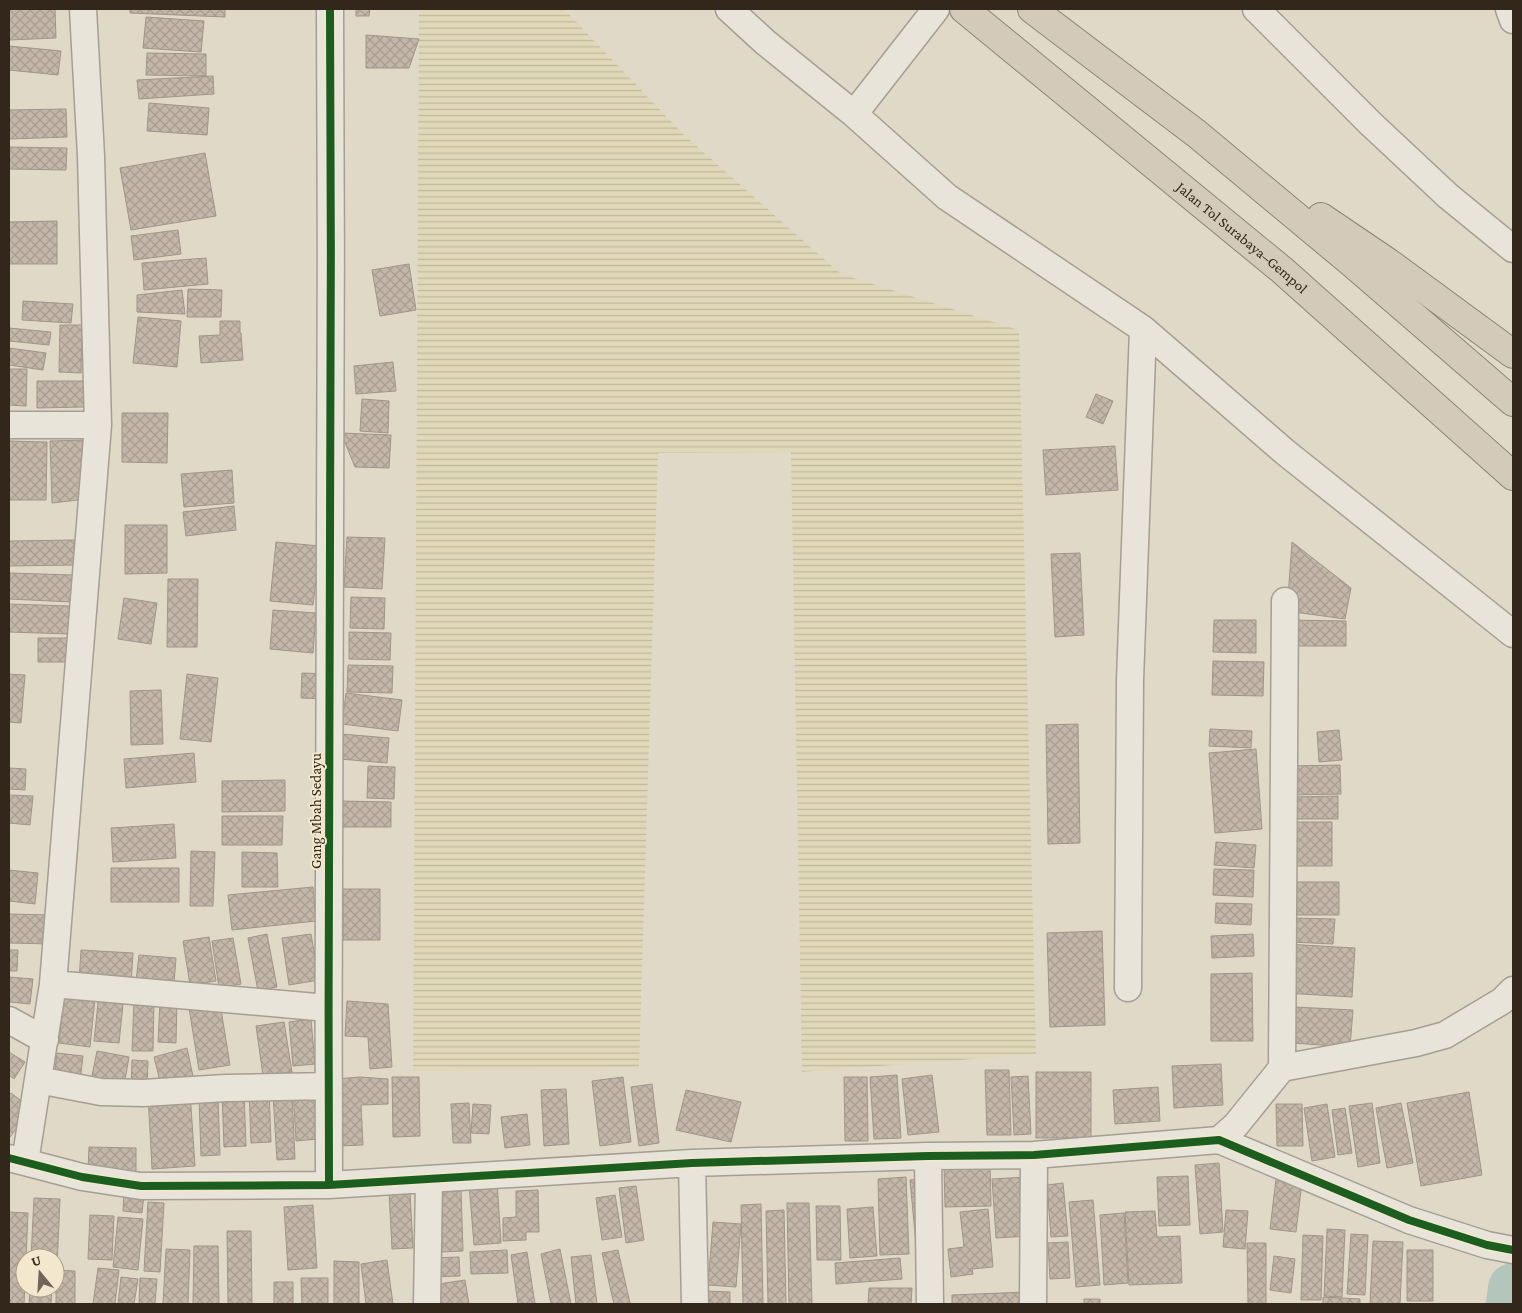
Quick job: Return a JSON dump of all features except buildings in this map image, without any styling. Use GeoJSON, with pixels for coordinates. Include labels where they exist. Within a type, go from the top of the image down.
{"type":"FeatureCollection","features":[{"type":"Feature","properties":{"kind":"highway","name":"Jalan Tol Surabaya–Gempol"},"geometry":{"type":"LineString","coordinates":[[964,9],[1282,270],[1513,476]]}},
{"type":"Feature","properties":{"kind":"highway"},"geometry":{"type":"LineString","coordinates":[[1032,9],[1197,134],[1389,263],[1513,354]]}},
{"type":"Feature","properties":{"kind":"highway"},"geometry":{"type":"LineString","coordinates":[[1197,134],[1352,263],[1513,402]]}},
{"type":"Feature","properties":{"kind":"street"},"geometry":{"type":"LineString","coordinates":[[83,9],[91,156],[98,425],[53,984],[38,1080],[17,1160],[82,1177],[141,1186],[329,1185],[692,1163],[1034,1155],[1220,1140],[1409,1220],[1487,1245],[1513,1250]]}},
{"type":"Feature","properties":{"kind":"street","name":"Gang Mbah Sedayu"},"geometry":{"type":"LineString","coordinates":[[329,1185],[330,9]]}},
{"type":"Feature","properties":{"kind":"street"},"geometry":{"type":"LineString","coordinates":[[729,9],[854,114],[946,197],[1143,328],[1285,452],[1513,634]]}},
{"type":"Feature","properties":{"kind":"street"},"geometry":{"type":"LineString","coordinates":[[854,114],[936,9]]}},
{"type":"Feature","properties":{"kind":"street"},"geometry":{"type":"LineString","coordinates":[[1256,9],[1420,170],[1448,196],[1513,249]]}},
{"type":"Feature","properties":{"kind":"street"},"geometry":{"type":"LineString","coordinates":[[1509,9],[1513,20]]}},
{"type":"Feature","properties":{"kind":"street"},"geometry":{"type":"LineString","coordinates":[[1128,988],[1130,680],[1143,328]]}},
{"type":"Feature","properties":{"kind":"street"},"geometry":{"type":"LineString","coordinates":[[9,425],[98,425]]}},
{"type":"Feature","properties":{"kind":"street"},"geometry":{"type":"LineString","coordinates":[[1220,1140],[1236,1124],[1282,1068],[1285,601]]}},
{"type":"Feature","properties":{"kind":"street"},"geometry":{"type":"LineString","coordinates":[[53,984],[328,1008]]}},
{"type":"Feature","properties":{"kind":"street"},"geometry":{"type":"LineString","coordinates":[[1282,1068],[1416,1043],[1446,1035],[1502,1001],[1513,990]]}},
{"type":"Feature","properties":{"kind":"street"},"geometry":{"type":"LineString","coordinates":[[9,1020],[45,1040]]}},
{"type":"Feature","properties":{"kind":"street"},"geometry":{"type":"LineString","coordinates":[[38,1080],[101,1092],[142,1094],[226,1088],[328,1086]]}},
{"type":"Feature","properties":{"kind":"street"},"geometry":{"type":"LineString","coordinates":[[1033,1304],[1034,1155]]}},
{"type":"Feature","properties":{"kind":"street"},"geometry":{"type":"LineString","coordinates":[[928,1156],[930,1304]]}},
{"type":"Feature","properties":{"kind":"street"},"geometry":{"type":"LineString","coordinates":[[692,1163],[695,1304]]}},
{"type":"Feature","properties":{"kind":"street"},"geometry":{"type":"LineString","coordinates":[[427,1304],[429,1179]]}},
{"type":"Feature","properties":{"kind":"shaded area"},"geometry":{"type":"Polygon","coordinates":[[[419,9],[564,9],[683,134],[841,274],[1019,330],[1036,1054],[802,1072],[791,452],[658,453],[639,1068],[413,1071],[419,9]]]}},
{"type":"Feature","properties":{"kind":"waterway"},"geometry":{"type":"LineString","coordinates":[[1511,1304],[1513,1288]]}},
{"type":"Feature","properties":{"kind":"cycle path"},"geometry":{"type":"LineString","coordinates":[[329,1185],[330,9]]}},
{"type":"Feature","properties":{"kind":"cycle path"},"geometry":{"type":"LineString","coordinates":[[9,1158],[82,1177],[141,1186],[329,1185],[692,1163],[1034,1155],[1219,1140],[1409,1220],[1487,1245],[1513,1250]]}}]}
